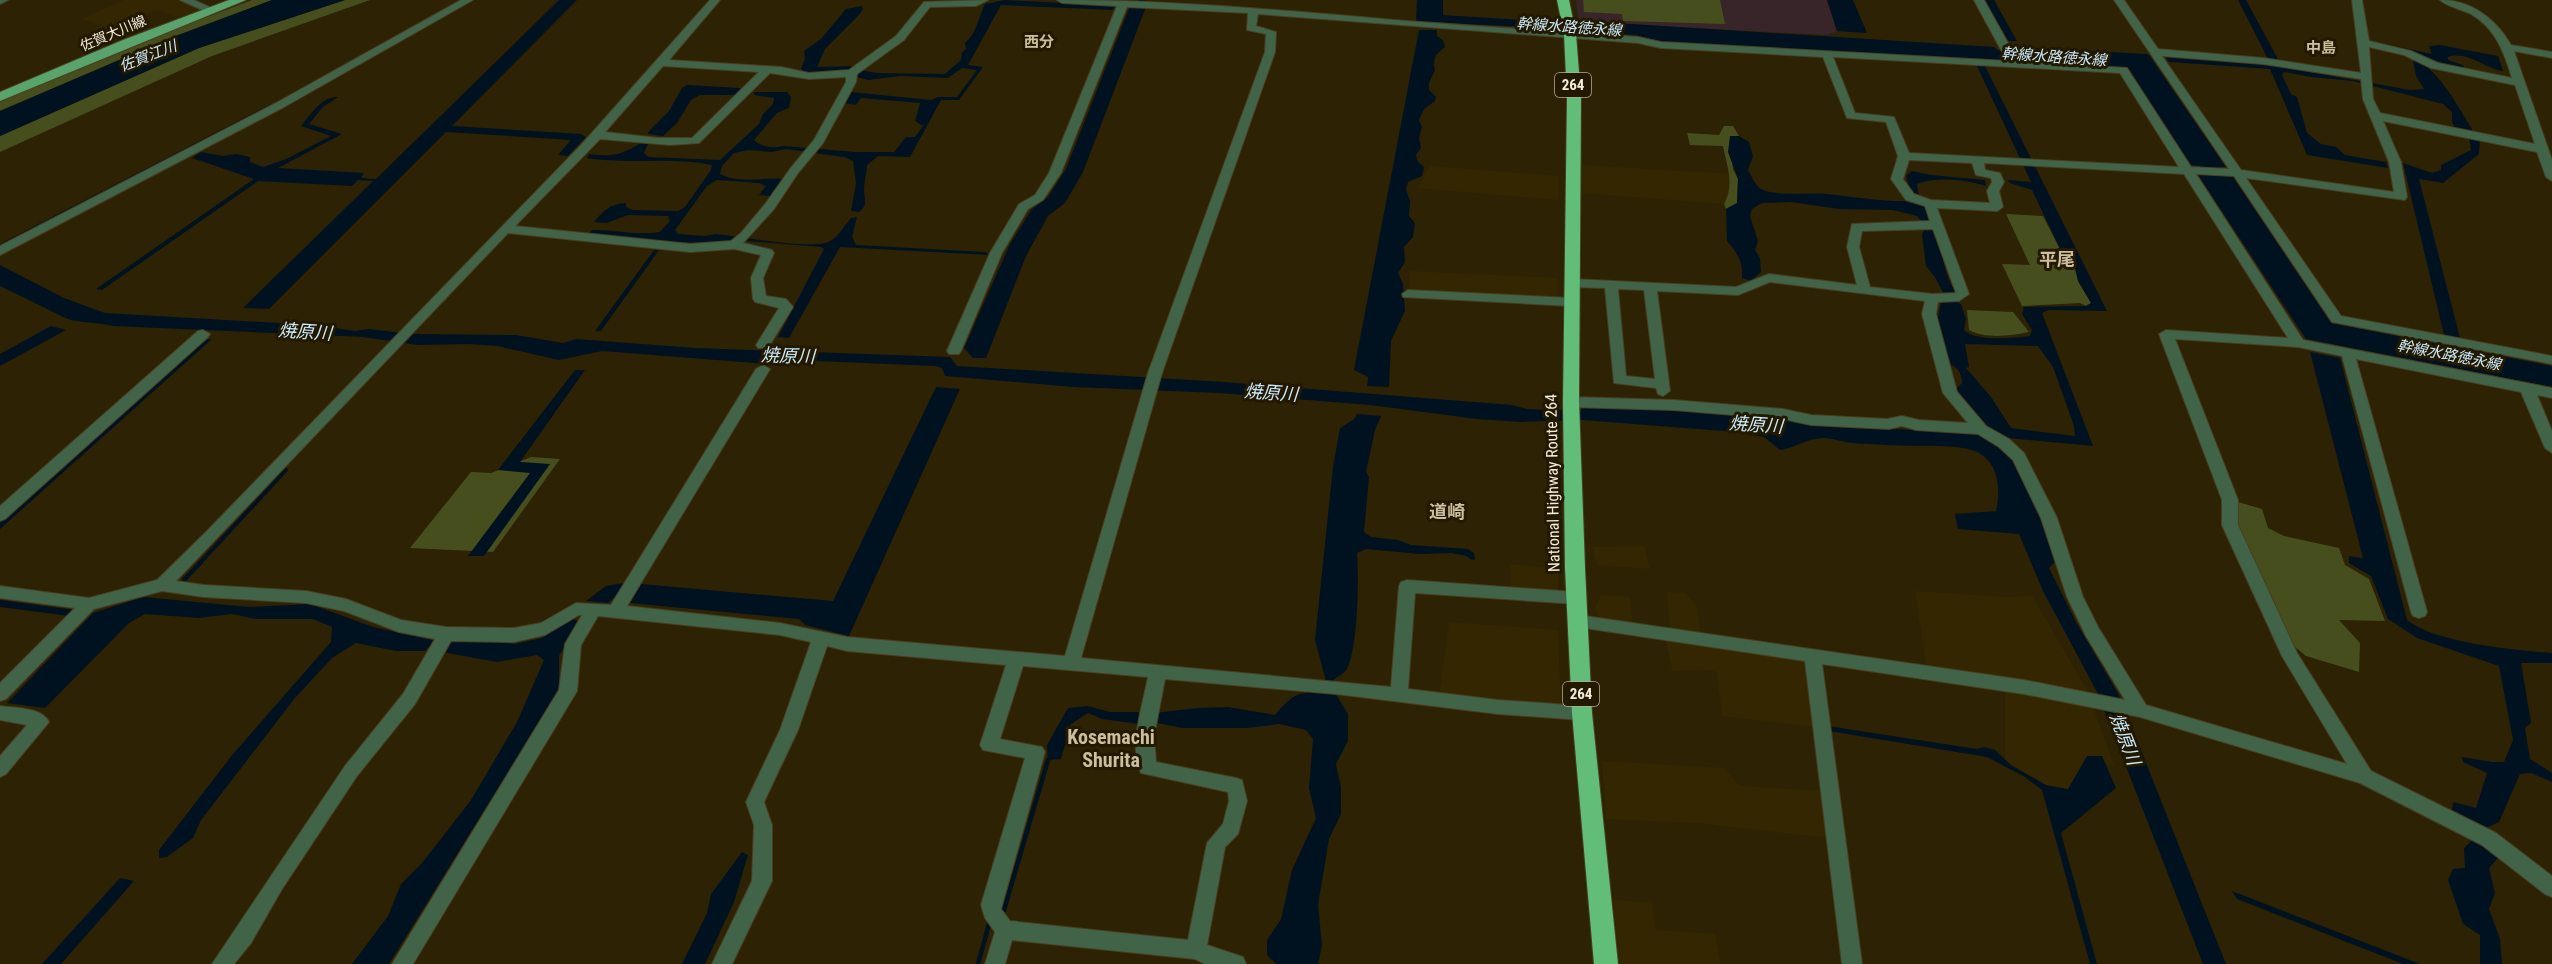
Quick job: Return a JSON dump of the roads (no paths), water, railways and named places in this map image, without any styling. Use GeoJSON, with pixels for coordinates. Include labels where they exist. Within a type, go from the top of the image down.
{"type":"FeatureCollection","features":[{"type":"Feature","properties":{"kind":"highway","name":"National Highway Route 264"},"geometry":{"type":"LineString","coordinates":[[1563,0],[1570,34],[1574,98],[1571,424],[1576,598],[1582,713],[1606,964]]}},
{"type":"Feature","properties":{"kind":"main road","name":"佐賀大川線"},"geometry":{"type":"LineString","coordinates":[[0,97],[211,9],[240,0]]}},
{"type":"Feature","properties":{"kind":"street"},"geometry":{"type":"LineString","coordinates":[[185,0],[211,9]]}},
{"type":"Feature","properties":{"kind":"street"},"geometry":{"type":"LineString","coordinates":[[0,251],[280,105],[468,0]]}},
{"type":"Feature","properties":{"kind":"street"},"geometry":{"type":"LineString","coordinates":[[162,585],[213,535],[505,229],[547,189],[715,0]]}},
{"type":"Feature","properties":{"kind":"street"},"geometry":{"type":"LineString","coordinates":[[661,63],[767,70],[809,76],[852,73],[900,38],[927,4],[976,3],[983,0]]}},
{"type":"Feature","properties":{"kind":"street"},"geometry":{"type":"LineString","coordinates":[[1062,0],[1254,10],[1408,24],[1570,34],[1638,40],[1661,45],[2123,70],[2192,170],[2298,343]]}},
{"type":"Feature","properties":{"kind":"street"},"geometry":{"type":"LineString","coordinates":[[1277,12],[1279,0]]}},
{"type":"Feature","properties":{"kind":"street"},"geometry":{"type":"LineString","coordinates":[[1979,0],[2015,65]]}},
{"type":"Feature","properties":{"kind":"street"},"geometry":{"type":"LineString","coordinates":[[2119,0],[2234,172],[2337,319],[2552,360]]}},
{"type":"Feature","properties":{"kind":"street"},"geometry":{"type":"LineString","coordinates":[[1905,156],[2234,172],[2401,198],[2396,166],[2368,99],[2364,43],[2357,0]]}},
{"type":"Feature","properties":{"kind":"street"},"geometry":{"type":"LineString","coordinates":[[2445,0],[2481,15],[2497,29],[2506,47],[2552,177]]}},
{"type":"Feature","properties":{"kind":"street"},"geometry":{"type":"LineString","coordinates":[[954,351],[996,253],[1023,207],[1039,197],[1055,173],[1123,3]]}},
{"type":"Feature","properties":{"kind":"street"},"geometry":{"type":"LineString","coordinates":[[1071,664],[1155,373],[1269,52],[1271,32],[1251,28],[1254,10]]}},
{"type":"Feature","properties":{"kind":"street"},"geometry":{"type":"LineString","coordinates":[[2364,43],[2407,53],[2436,66],[2518,82]]}},
{"type":"Feature","properties":{"kind":"street"},"geometry":{"type":"LineString","coordinates":[[2506,47],[2552,55]]}},
{"type":"Feature","properties":{"kind":"street"},"geometry":{"type":"LineString","coordinates":[[2154,52],[2263,61],[2367,81]]}},
{"type":"Feature","properties":{"kind":"street"},"geometry":{"type":"LineString","coordinates":[[1827,55],[1851,116],[1890,119],[1905,156],[1905,165],[1897,179],[1910,197],[1928,203],[1997,207],[1993,191],[1998,182],[1996,176],[1980,173],[1977,160]]}},
{"type":"Feature","properties":{"kind":"street"},"geometry":{"type":"LineString","coordinates":[[597,135],[653,141],[695,141],[767,70]]}},
{"type":"Feature","properties":{"kind":"street"},"geometry":{"type":"LineString","coordinates":[[740,241],[819,141],[851,82],[852,73]]}},
{"type":"Feature","properties":{"kind":"street"},"geometry":{"type":"LineString","coordinates":[[2376,116],[2542,149]]}},
{"type":"Feature","properties":{"kind":"street"},"geometry":{"type":"LineString","coordinates":[[1572,283],[1738,291],[1769,278],[1945,298],[1963,294],[1951,256],[1928,203]]}},
{"type":"Feature","properties":{"kind":"street"},"geometry":{"type":"LineString","coordinates":[[1865,290],[1853,248],[1856,227],[1937,225]]}},
{"type":"Feature","properties":{"kind":"street"},"geometry":{"type":"LineString","coordinates":[[505,229],[690,248],[740,241],[768,254],[757,278],[760,299],[781,302],[786,307],[763,345]]}},
{"type":"Feature","properties":{"kind":"street"},"geometry":{"type":"LineString","coordinates":[[1611,285],[1619,380],[1663,391],[1650,287]]}},
{"type":"Feature","properties":{"kind":"street"},"geometry":{"type":"LineString","coordinates":[[1408,294],[1571,302]]}},
{"type":"Feature","properties":{"kind":"street"},"geometry":{"type":"LineString","coordinates":[[1945,298],[1929,314],[1950,393],[1992,436],[2019,457],[2049,518],[2075,597],[2092,631],[2140,710]]}},
{"type":"Feature","properties":{"kind":"street"},"geometry":{"type":"LineString","coordinates":[[0,515],[203,334]]}},
{"type":"Feature","properties":{"kind":"street"},"geometry":{"type":"LineString","coordinates":[[2365,777],[2290,656],[2230,525],[2230,500],[2166,334],[2298,343],[2552,393]]}},
{"type":"Feature","properties":{"kind":"street"},"geometry":{"type":"LineString","coordinates":[[2348,353],[2419,612]]}},
{"type":"Feature","properties":{"kind":"street"},"geometry":{"type":"LineString","coordinates":[[616,611],[764,369]]}},
{"type":"Feature","properties":{"kind":"street"},"geometry":{"type":"LineString","coordinates":[[2527,388],[2552,448]]}},
{"type":"Feature","properties":{"kind":"street"},"geometry":{"type":"LineString","coordinates":[[1571,402],[1673,405],[1783,414],[1811,420],[1889,424],[1896,420],[1992,436]]}},
{"type":"Feature","properties":{"kind":"street"},"geometry":{"type":"LineString","coordinates":[[0,592],[89,604],[162,585],[204,591],[306,597],[346,605],[442,641],[514,635],[545,629],[576,609],[594,609],[780,629],[847,644],[1329,687],[1498,707],[1582,713]]}},
{"type":"Feature","properties":{"kind":"street"},"geometry":{"type":"LineString","coordinates":[[1399,695],[1407,586],[1576,598]]}},
{"type":"Feature","properties":{"kind":"street"},"geometry":{"type":"LineString","coordinates":[[0,694],[89,604]]}},
{"type":"Feature","properties":{"kind":"street"},"geometry":{"type":"LineString","coordinates":[[402,964],[568,691],[573,644],[594,609]]}},
{"type":"Feature","properties":{"kind":"street"},"geometry":{"type":"LineString","coordinates":[[1578,621],[2024,687],[2140,710],[2365,777],[2489,839],[2552,888]]}},
{"type":"Feature","properties":{"kind":"street"},"geometry":{"type":"LineString","coordinates":[[722,964],[762,881],[763,825],[755,802],[789,730],[821,638]]}},
{"type":"Feature","properties":{"kind":"street"},"geometry":{"type":"LineString","coordinates":[[222,964],[244,936],[275,883],[351,771],[409,699],[442,641]]}},
{"type":"Feature","properties":{"kind":"street"},"geometry":{"type":"LineString","coordinates":[[1813,656],[1852,964]]}},
{"type":"Feature","properties":{"kind":"street"},"geometry":{"type":"LineString","coordinates":[[1017,658],[989,745],[1036,752],[992,905],[992,912],[1005,930],[1196,950],[1223,962],[1236,964]]}},
{"type":"Feature","properties":{"kind":"street"},"geometry":{"type":"LineString","coordinates":[[1158,672],[1145,736],[1147,768],[1236,786],[1238,801],[1231,828],[1216,843],[1196,950]]}},
{"type":"Feature","properties":{"kind":"street"},"geometry":{"type":"LineString","coordinates":[[0,713],[35,719],[40,722],[0,769]]}},
{"type":"Feature","properties":{"kind":"street"},"geometry":{"type":"LineString","coordinates":[[995,964],[1005,930]]}},
{"type":"Feature","properties":{"kind":"water","name":"佐賀江川"},"geometry":{"type":"Polygon","coordinates":[[[272,0],[345,0],[199,48],[0,136],[0,111],[173,37],[272,0]]]}},
{"type":"Feature","properties":{"kind":"water"},"geometry":{"type":"Polygon","coordinates":[[[559,0],[577,0],[452,126],[581,134],[586,137],[568,156],[558,155],[571,140],[446,132],[269,309],[243,308],[373,181],[358,180],[352,186],[258,181],[102,290],[96,289],[254,179],[192,158],[201,152],[250,157],[250,162],[263,167],[286,159],[331,136],[301,126],[322,103],[338,97],[323,107],[309,124],[342,134],[278,168],[364,173],[361,178],[376,179],[559,0]]]}},
{"type":"Feature","properties":{"kind":"water"},"geometry":{"type":"Polygon","coordinates":[[[1005,0],[1115,6],[1113,10],[1001,5],[968,65],[983,67],[959,100],[941,100],[910,157],[878,156],[867,165],[864,187],[865,204],[859,212],[851,211],[856,183],[853,161],[844,157],[786,149],[772,152],[748,150],[734,153],[722,166],[720,174],[735,179],[784,179],[770,196],[759,195],[766,186],[759,183],[717,180],[707,186],[675,230],[678,234],[705,236],[716,234],[791,244],[819,244],[832,240],[851,218],[857,217],[852,237],[856,245],[986,252],[989,255],[840,247],[789,338],[778,337],[824,249],[821,247],[734,240],[711,243],[660,242],[589,233],[592,230],[660,232],[670,221],[668,216],[628,215],[607,223],[594,222],[608,208],[626,203],[626,207],[633,210],[678,211],[685,207],[711,170],[712,165],[681,161],[603,160],[587,158],[589,154],[617,154],[641,143],[648,144],[644,153],[649,157],[720,160],[759,124],[763,114],[773,104],[774,98],[754,95],[754,92],[787,92],[791,97],[789,108],[777,113],[754,140],[764,146],[894,152],[906,137],[915,137],[923,126],[915,121],[920,103],[861,98],[856,105],[844,103],[851,92],[931,100],[938,97],[957,97],[977,70],[962,68],[948,78],[901,76],[868,80],[857,77],[860,70],[877,73],[945,74],[961,60],[962,52],[966,49],[965,43],[975,30],[985,4],[1005,0]]]}},
{"type":"Feature","properties":{"kind":"water"},"geometry":{"type":"Polygon","coordinates":[[[1139,0],[1149,0],[1141,1],[1140,6],[1146,7],[1083,172],[1065,203],[1048,216],[1026,256],[986,358],[973,358],[964,348],[1010,244],[1032,209],[1048,197],[1066,169],[1130,6],[1137,6],[1139,0]]]}},
{"type":"Feature","properties":{"kind":"water","name":"幹線水路徳永線"},"geometry":{"type":"Polygon","coordinates":[[[1417,0],[1443,0],[1443,15],[1554,22],[1581,26],[1585,21],[1994,47],[1998,50],[2016,51],[2015,47],[2149,55],[2226,167],[2217,168],[2223,176],[2233,177],[2331,323],[2552,366],[2552,387],[2306,339],[2198,175],[2205,174],[2200,166],[2191,165],[2128,68],[2023,61],[2021,58],[2002,57],[2004,60],[1661,42],[1636,35],[1584,32],[1582,29],[1416,22],[1417,0]]]}},
{"type":"Feature","properties":{"kind":"water"},"geometry":{"type":"Polygon","coordinates":[[[1827,0],[1853,0],[1867,33],[1837,31],[1827,0]]]}},
{"type":"Feature","properties":{"kind":"water"},"geometry":{"type":"Polygon","coordinates":[[[1985,0],[1994,0],[2017,41],[2008,41],[1985,0]]]}},
{"type":"Feature","properties":{"kind":"water"},"geometry":{"type":"Polygon","coordinates":[[[2238,0],[2246,0],[2279,61],[2268,59],[2238,0]]]}},
{"type":"Feature","properties":{"kind":"water"},"geometry":{"type":"Polygon","coordinates":[[[861,6],[863,9],[859,15],[825,49],[817,67],[855,66],[854,69],[803,72],[801,69],[805,58],[804,51],[821,39],[846,9],[861,6]]]}},
{"type":"Feature","properties":{"kind":"water"},"geometry":{"type":"Polygon","coordinates":[[[1419,30],[1437,30],[1437,36],[1443,40],[1445,47],[1436,57],[1435,70],[1429,83],[1429,90],[1436,97],[1435,101],[1424,109],[1419,120],[1422,127],[1419,138],[1421,148],[1416,155],[1418,162],[1424,167],[1422,176],[1408,182],[1406,189],[1410,201],[1409,216],[1415,223],[1413,237],[1404,247],[1405,262],[1398,273],[1403,284],[1405,311],[1391,341],[1389,387],[1367,386],[1368,377],[1354,370],[1419,30]]]}},
{"type":"Feature","properties":{"kind":"water"},"geometry":{"type":"Polygon","coordinates":[[[2372,41],[2432,54],[2429,46],[2440,45],[2498,56],[2503,71],[2462,56],[2448,57],[2448,60],[2463,65],[2465,69],[2431,61],[2418,54],[2372,41]]]}},
{"type":"Feature","properties":{"kind":"water"},"geometry":{"type":"Polygon","coordinates":[[[2165,56],[2271,65],[2410,90],[2424,89],[2416,76],[2413,60],[2422,63],[2439,79],[2472,132],[2455,129],[2452,112],[2443,104],[2353,81],[2284,72],[2282,75],[2291,94],[2297,97],[2307,133],[2321,144],[2336,147],[2345,155],[2386,162],[2388,168],[2307,155],[2270,69],[2169,62],[2165,56]]]}},
{"type":"Feature","properties":{"kind":"water","name":"焼原川"},"geometry":{"type":"Polygon","coordinates":[[[1977,66],[1985,66],[2107,311],[2049,310],[2042,313],[2093,446],[2007,438],[2010,454],[2039,508],[2057,560],[2049,568],[2076,622],[2119,695],[2226,964],[2203,964],[2097,692],[2043,591],[2019,534],[1958,529],[1955,514],[1996,511],[1998,485],[1994,469],[1983,456],[1975,451],[1944,446],[1851,443],[1824,438],[1780,450],[1764,437],[1736,432],[1582,420],[1520,422],[1477,419],[1370,405],[1219,393],[1073,387],[945,376],[942,368],[935,366],[793,360],[779,365],[602,351],[559,360],[497,346],[418,345],[363,337],[113,326],[68,319],[0,286],[0,265],[64,298],[105,313],[315,325],[355,331],[369,329],[411,334],[516,335],[563,343],[576,339],[695,348],[950,357],[957,366],[1224,382],[1512,405],[1527,409],[1581,411],[1582,407],[1679,410],[1787,419],[1810,425],[1976,433],[1991,439],[1956,389],[1962,383],[1960,374],[1951,365],[1937,321],[1941,303],[1948,302],[1935,277],[1926,266],[1922,234],[1926,227],[1917,216],[1893,210],[1839,209],[1791,202],[1762,203],[1752,209],[1750,216],[1758,241],[1755,250],[1760,258],[1761,272],[1751,281],[1742,278],[1739,258],[1727,241],[1726,209],[1737,203],[1738,179],[1728,152],[1730,136],[1739,136],[1749,142],[1753,156],[1748,170],[1761,189],[1775,193],[1913,201],[1906,176],[1912,171],[1985,180],[1986,186],[1952,180],[1933,180],[1917,184],[1919,196],[1929,216],[1928,221],[1939,241],[1947,275],[1955,290],[1956,302],[1961,304],[1966,319],[1964,330],[1969,334],[1986,338],[2030,336],[2032,330],[2022,314],[2024,307],[2086,306],[2091,303],[2078,281],[2074,264],[2062,253],[2032,190],[2007,180],[2031,182],[1977,66]],[[1965,344],[1969,367],[1966,368],[1991,397],[2011,428],[2075,436],[2074,426],[2053,367],[2038,346],[1965,344]]]}},
{"type":"Feature","properties":{"kind":"water"},"geometry":{"type":"Polygon","coordinates":[[[687,85],[740,88],[742,90],[737,95],[700,95],[691,100],[677,123],[663,136],[648,134],[669,111],[682,88],[687,85]]]}},
{"type":"Feature","properties":{"kind":"water"},"geometry":{"type":"Polygon","coordinates":[[[271,104],[274,105],[0,247],[0,244],[271,104]]]}},
{"type":"Feature","properties":{"kind":"water"},"geometry":{"type":"Polygon","coordinates":[[[2469,137],[2480,139],[2479,154],[2443,183],[2419,179],[2460,338],[2444,335],[2403,163],[2432,173],[2441,170],[2441,165],[2471,150],[2469,137]]]}},
{"type":"Feature","properties":{"kind":"water"},"geometry":{"type":"Polygon","coordinates":[[[654,250],[659,250],[601,331],[595,331],[654,250]]]}},
{"type":"Feature","properties":{"kind":"water"},"geometry":{"type":"Polygon","coordinates":[[[51,326],[66,330],[0,366],[0,354],[51,326]]]}},
{"type":"Feature","properties":{"kind":"water"},"geometry":{"type":"Polygon","coordinates":[[[212,339],[0,529],[0,520],[203,340],[212,339]]]}},
{"type":"Feature","properties":{"kind":"water"},"geometry":{"type":"Polygon","coordinates":[[[2310,352],[2340,358],[2407,620],[2420,628],[2455,640],[2552,653],[2552,663],[2521,663],[2531,723],[2525,728],[2530,759],[2552,773],[2552,782],[2531,773],[2520,774],[2499,822],[2486,828],[2485,844],[2500,856],[2489,868],[2495,893],[2489,909],[2500,939],[2502,964],[2480,964],[2480,935],[2463,924],[2448,880],[2453,869],[2465,868],[2464,848],[2473,839],[2452,812],[2453,802],[2476,808],[2487,773],[2463,762],[2462,757],[2504,762],[2513,740],[2499,666],[2417,638],[2388,619],[2371,576],[2349,563],[2349,556],[2363,558],[2310,352]]]}},
{"type":"Feature","properties":{"kind":"water"},"geometry":{"type":"Polygon","coordinates":[[[575,370],[585,370],[520,462],[550,464],[484,556],[468,556],[530,473],[498,470],[575,370]]]}},
{"type":"Feature","properties":{"kind":"water"},"geometry":{"type":"Polygon","coordinates":[[[936,387],[960,389],[849,636],[805,625],[799,619],[630,603],[641,584],[833,601],[936,387]]]}},
{"type":"Feature","properties":{"kind":"water"},"geometry":{"type":"Polygon","coordinates":[[[1357,414],[1381,416],[1375,430],[1366,472],[1369,477],[1364,532],[1371,537],[1398,540],[1411,545],[1468,549],[1474,553],[1475,559],[1452,553],[1420,554],[1366,549],[1357,553],[1358,595],[1351,659],[1347,669],[1333,680],[1332,693],[1337,696],[1348,714],[1348,741],[1336,764],[1341,787],[1341,814],[1329,839],[1318,905],[1322,945],[1318,964],[1276,964],[1267,955],[1267,940],[1281,919],[1292,870],[1316,818],[1309,788],[1313,739],[1306,730],[1279,724],[1247,728],[1182,728],[1153,722],[1155,713],[1197,708],[1228,707],[1275,715],[1295,696],[1306,692],[1322,691],[1326,681],[1315,640],[1333,467],[1340,428],[1354,419],[1357,414]]]}},
{"type":"Feature","properties":{"kind":"water"},"geometry":{"type":"Polygon","coordinates":[[[624,583],[608,603],[586,601],[606,586],[624,583]]]}},
{"type":"Feature","properties":{"kind":"water"},"geometry":{"type":"Polygon","coordinates":[[[144,597],[249,607],[310,604],[373,627],[432,640],[480,640],[515,644],[542,638],[572,618],[579,622],[559,656],[559,690],[389,964],[352,964],[388,916],[401,884],[422,863],[471,800],[517,722],[544,660],[537,655],[497,662],[442,652],[445,647],[429,647],[425,651],[396,651],[356,643],[332,658],[295,698],[201,820],[193,838],[167,857],[159,858],[159,850],[233,754],[331,642],[332,627],[313,619],[256,619],[232,614],[199,618],[145,614],[129,623],[45,708],[7,703],[93,613],[144,597]]]}},
{"type":"Feature","properties":{"kind":"water"},"geometry":{"type":"Polygon","coordinates":[[[0,600],[75,610],[69,616],[0,607],[0,600]]]}},
{"type":"Feature","properties":{"kind":"water"},"geometry":{"type":"Polygon","coordinates":[[[1088,706],[1110,712],[1138,712],[1141,715],[1139,724],[1102,719],[1088,713],[1071,724],[1061,759],[1048,760],[1047,745],[1068,708],[1088,706]]]}},
{"type":"Feature","properties":{"kind":"water"},"geometry":{"type":"Polygon","coordinates":[[[1828,726],[1977,749],[1984,747],[1995,750],[2011,765],[2046,785],[2068,789],[2087,756],[2102,756],[2116,788],[2061,833],[2097,964],[2090,964],[2042,790],[2025,777],[1987,757],[1829,731],[1828,726]]]}},
{"type":"Feature","properties":{"kind":"water"},"geometry":{"type":"Polygon","coordinates":[[[742,852],[748,855],[734,902],[705,964],[682,964],[707,913],[711,894],[742,852]]]}},
{"type":"Feature","properties":{"kind":"water"},"geometry":{"type":"Polygon","coordinates":[[[120,878],[134,881],[61,964],[42,964],[120,878]]]}},
{"type":"Feature","properties":{"kind":"water"},"geometry":{"type":"Polygon","coordinates":[[[2232,891],[2420,964],[2403,964],[2237,899],[2232,891]]]}},
{"type":"Feature","properties":{"kind":"waterway"},"geometry":{"type":"LineString","coordinates":[[199,564],[286,470]]}},
{"type":"Feature","properties":{"kind":"waterway"},"geometry":{"type":"LineString","coordinates":[[184,580],[201,562]]}},
{"type":"Feature","properties":{"kind":"waterway"},"geometry":{"type":"LineString","coordinates":[[1004,910],[1048,760]]}},
{"type":"Feature","properties":{"kind":"waterway"},"geometry":{"type":"LineString","coordinates":[[978,964],[989,924]]}},
{"type":"Feature","properties":{"kind":"district","name":"西分"},"geometry":{"type":"Point","coordinates":[1039,42]}},
{"type":"Feature","properties":{"kind":"district","name":"中島"},"geometry":{"type":"Point","coordinates":[2321,48]}},
{"type":"Feature","properties":{"kind":"district","name":"平尾"},"geometry":{"type":"Point","coordinates":[2057,260]}},
{"type":"Feature","properties":{"kind":"district","name":"道崎"},"geometry":{"type":"Point","coordinates":[1447,512]}},
{"type":"Feature","properties":{"kind":"district","name":"Kosemachi Shurita"},"geometry":{"type":"Point","coordinates":[1111,748]}}]}
